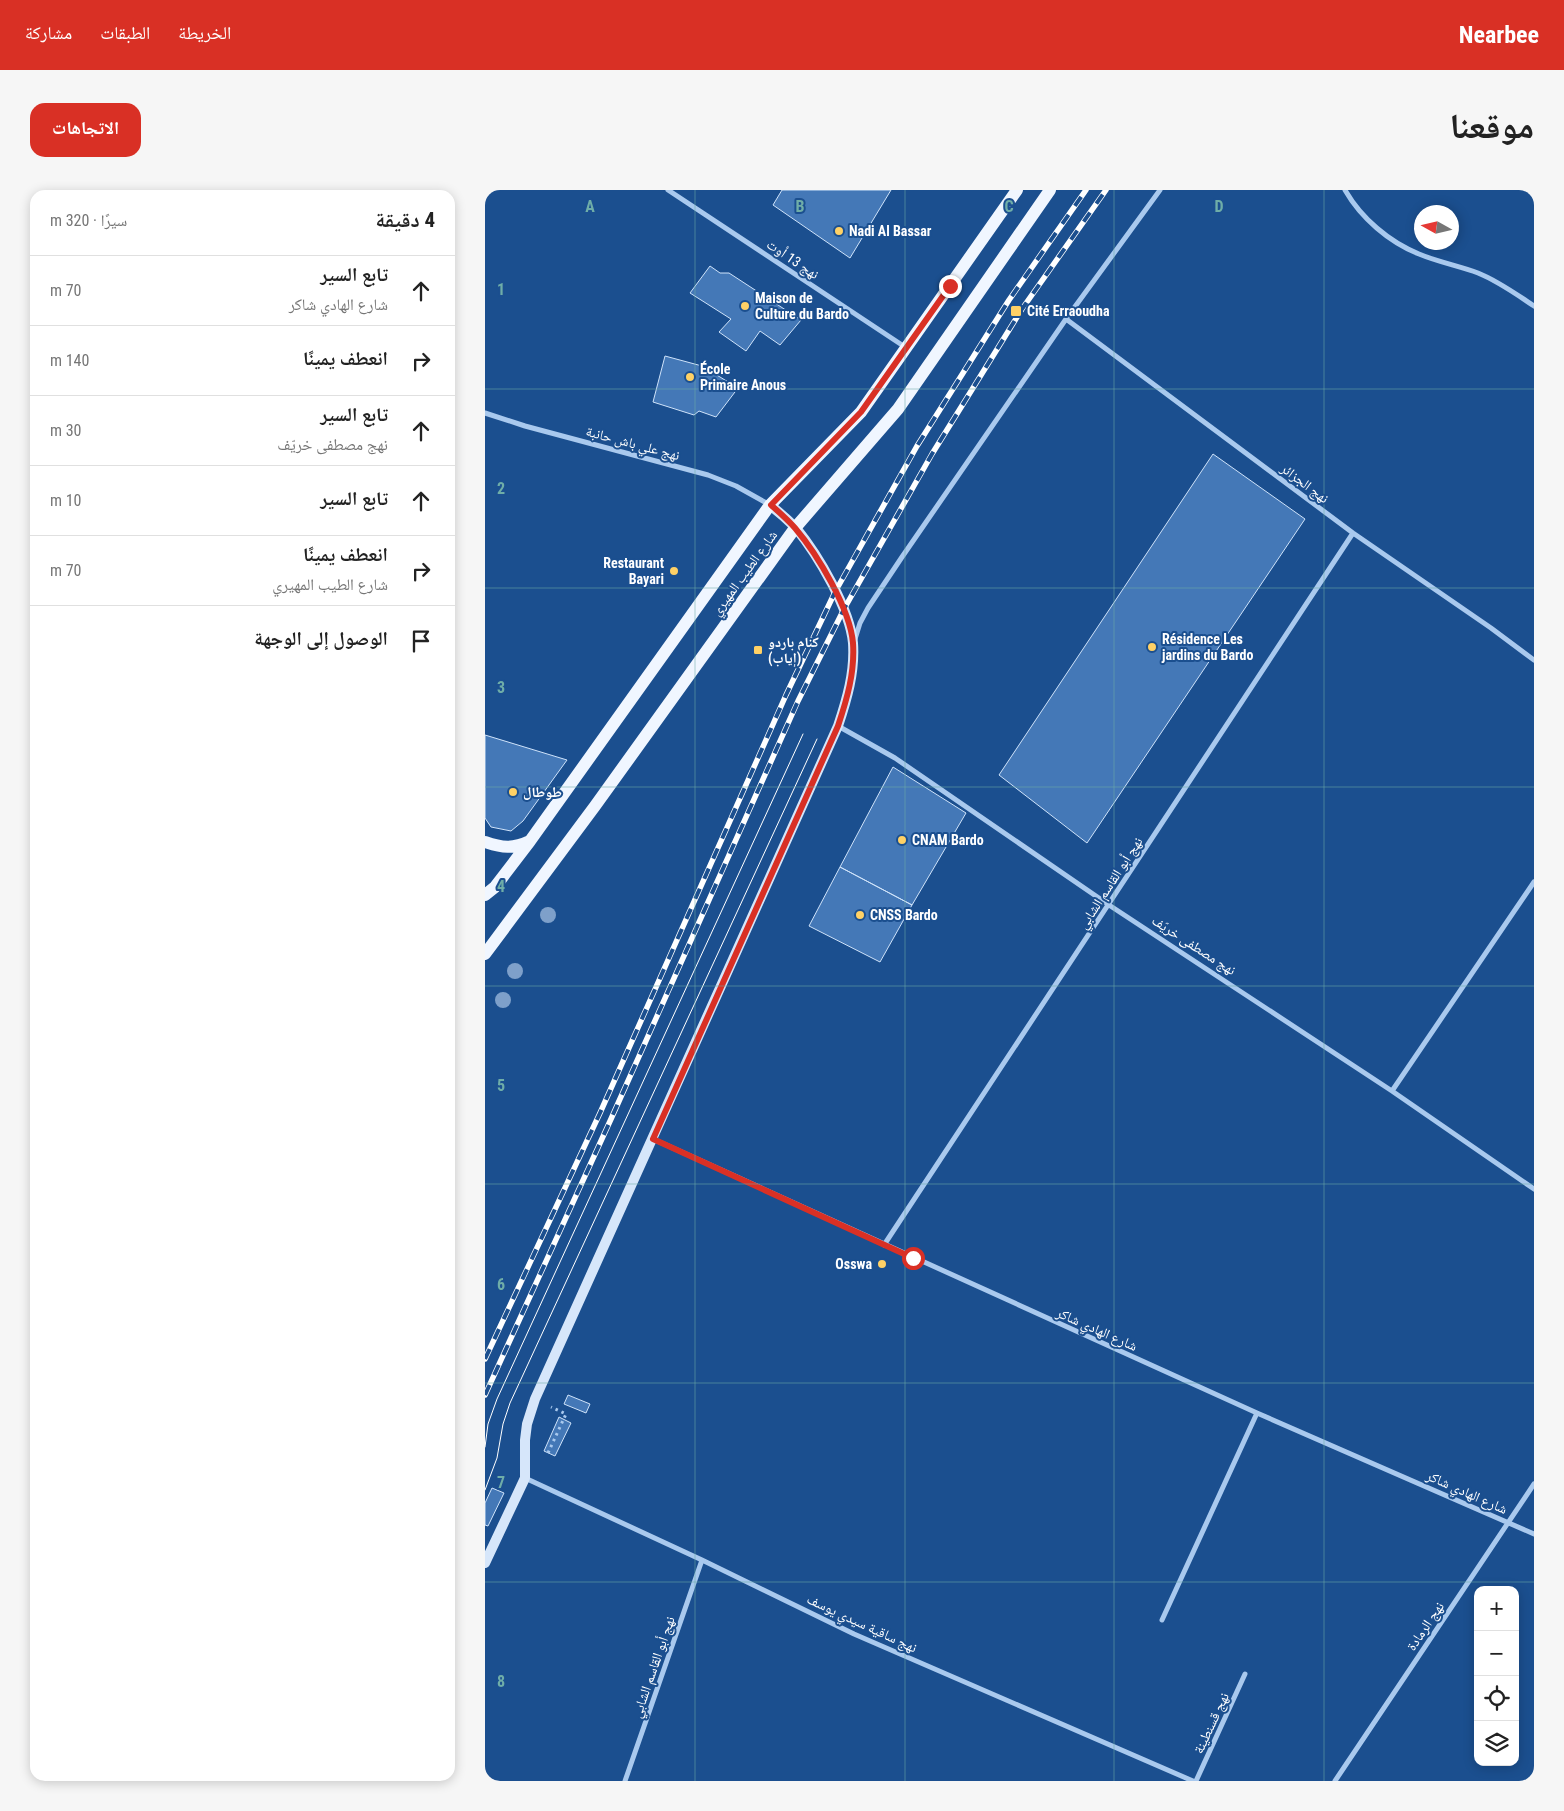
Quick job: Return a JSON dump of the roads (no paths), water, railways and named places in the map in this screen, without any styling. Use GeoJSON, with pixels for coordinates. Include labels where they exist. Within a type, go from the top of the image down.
{"type":"FeatureCollection","features":[{"type":"Feature","properties":{"kind":"main road","name":"شارع الطيب المهيري"},"geometry":{"type":"LineString","coordinates":[[485,895],[495,887],[530,841],[771,505],[861,412],[1017,190]]}},
{"type":"Feature","properties":{"kind":"main road","name":"شارع الطيب المهيري"},"geometry":{"type":"LineString","coordinates":[[485,954],[595,806],[795,528],[898,409],[1050,190]]}},
{"type":"Feature","properties":{"kind":"main road"},"geometry":{"type":"LineString","coordinates":[[485,1563],[525,1478],[527,1424],[535,1399],[838,726],[851,683],[852,632],[844,609],[818,561],[795,528],[771,505]]}},
{"type":"Feature","properties":{"kind":"main road"},"geometry":{"type":"LineString","coordinates":[[485,842],[509,848],[518,847],[530,841]]}},
{"type":"Feature","properties":{"kind":"street","name":"نهج 13 أوت"},"geometry":{"type":"LineString","coordinates":[[668,190],[905,348]]}},
{"type":"Feature","properties":{"kind":"street"},"geometry":{"type":"LineString","coordinates":[[853,645],[860,623],[868,608],[950,486],[1160,190]]}},
{"type":"Feature","properties":{"kind":"street"},"geometry":{"type":"LineString","coordinates":[[1345,190],[1351,201],[1365,217],[1384,234],[1402,246],[1419,254],[1492,279],[1534,306]]}},
{"type":"Feature","properties":{"kind":"street","name":"نهج الجزائر"},"geometry":{"type":"LineString","coordinates":[[1067,319],[1353,533],[1534,660]]}},
{"type":"Feature","properties":{"kind":"street","name":"نهج علي باش حانبة"},"geometry":{"type":"LineString","coordinates":[[485,413],[525,426],[708,475],[736,486],[771,505]]}},
{"type":"Feature","properties":{"kind":"street","name":"نهج أبو القاسم الشابي"},"geometry":{"type":"LineString","coordinates":[[884,1245],[1353,533]]}},
{"type":"Feature","properties":{"kind":"street","name":"نهج مصطفى خريّف"},"geometry":{"type":"LineString","coordinates":[[838,726],[911,769],[1109,905],[1392,1090],[1534,1189]]}},
{"type":"Feature","properties":{"kind":"street"},"geometry":{"type":"LineString","coordinates":[[1392,1090],[1534,882]]}},
{"type":"Feature","properties":{"kind":"street","name":"شارع الهادي شاكر"},"geometry":{"type":"LineString","coordinates":[[653,1139],[1257,1413],[1534,1534]]}},
{"type":"Feature","properties":{"kind":"street"},"geometry":{"type":"LineString","coordinates":[[1162,1620],[1257,1413]]}},
{"type":"Feature","properties":{"kind":"street","name":"نهج ساقية سيدي يوسف"},"geometry":{"type":"LineString","coordinates":[[525,1478],[702,1560],[854,1634],[1194,1781]]}},
{"type":"Feature","properties":{"kind":"street","name":"نهج الرمادة"},"geometry":{"type":"LineString","coordinates":[[1335,1781],[1534,1484]]}},
{"type":"Feature","properties":{"kind":"street","name":"نهج أبو القاسم الشابي"},"geometry":{"type":"LineString","coordinates":[[625,1781],[702,1560]]}},
{"type":"Feature","properties":{"kind":"street","name":"نهج قسنطينة"},"geometry":{"type":"LineString","coordinates":[[1194,1781],[1245,1674]]}},
{"type":"Feature","properties":{"kind":"tram line"},"geometry":{"type":"LineString","coordinates":[[485,1447],[488,1424],[497,1399],[803,734]]}},
{"type":"Feature","properties":{"kind":"tram line"},"geometry":{"type":"LineString","coordinates":[[485,1490],[497,1458],[503,1424],[510,1403],[817,739]]}},
{"type":"Feature","properties":{"kind":"railway"},"geometry":{"type":"LineString","coordinates":[[485,1359],[600,1113],[786,695],[835,592],[917,446],[1009,300],[1086,190]]}},
{"type":"Feature","properties":{"kind":"railway"},"geometry":{"type":"LineString","coordinates":[[485,1395],[798,701],[844,609],[932,454],[1022,309],[1106,190]]}},
{"type":"Feature","properties":{"kind":"place","name":"Nadi Al Bassar"},"geometry":{"type":"Point","coordinates":[839,231]}},
{"type":"Feature","properties":{"kind":"place","name":"Maison de Culture du Bardo"},"geometry":{"type":"Point","coordinates":[745,306]}},
{"type":"Feature","properties":{"kind":"place","name":"Cité Erraoudha"},"geometry":{"type":"Point","coordinates":[1016,311]}},
{"type":"Feature","properties":{"kind":"place","name":"École Primaire Anous"},"geometry":{"type":"Point","coordinates":[690,377]}},
{"type":"Feature","properties":{"kind":"place","name":"Restaurant Bayari"},"geometry":{"type":"Point","coordinates":[674,571]}},
{"type":"Feature","properties":{"kind":"place","name":"Résidence Les jardins du Bardo"},"geometry":{"type":"Point","coordinates":[1152,647]}},
{"type":"Feature","properties":{"kind":"place","name":"كنام باردو (إياب)"},"geometry":{"type":"Point","coordinates":[758,650]}},
{"type":"Feature","properties":{"kind":"place","name":"طوطال"},"geometry":{"type":"Point","coordinates":[513,792]}},
{"type":"Feature","properties":{"kind":"place","name":"CNAM Bardo"},"geometry":{"type":"Point","coordinates":[902,840]}},
{"type":"Feature","properties":{"kind":"place","name":"CNSS Bardo"},"geometry":{"type":"Point","coordinates":[860,915]}},
{"type":"Feature","properties":{"kind":"place","name":"Osswa"},"geometry":{"type":"Point","coordinates":[882,1264]}}]}
